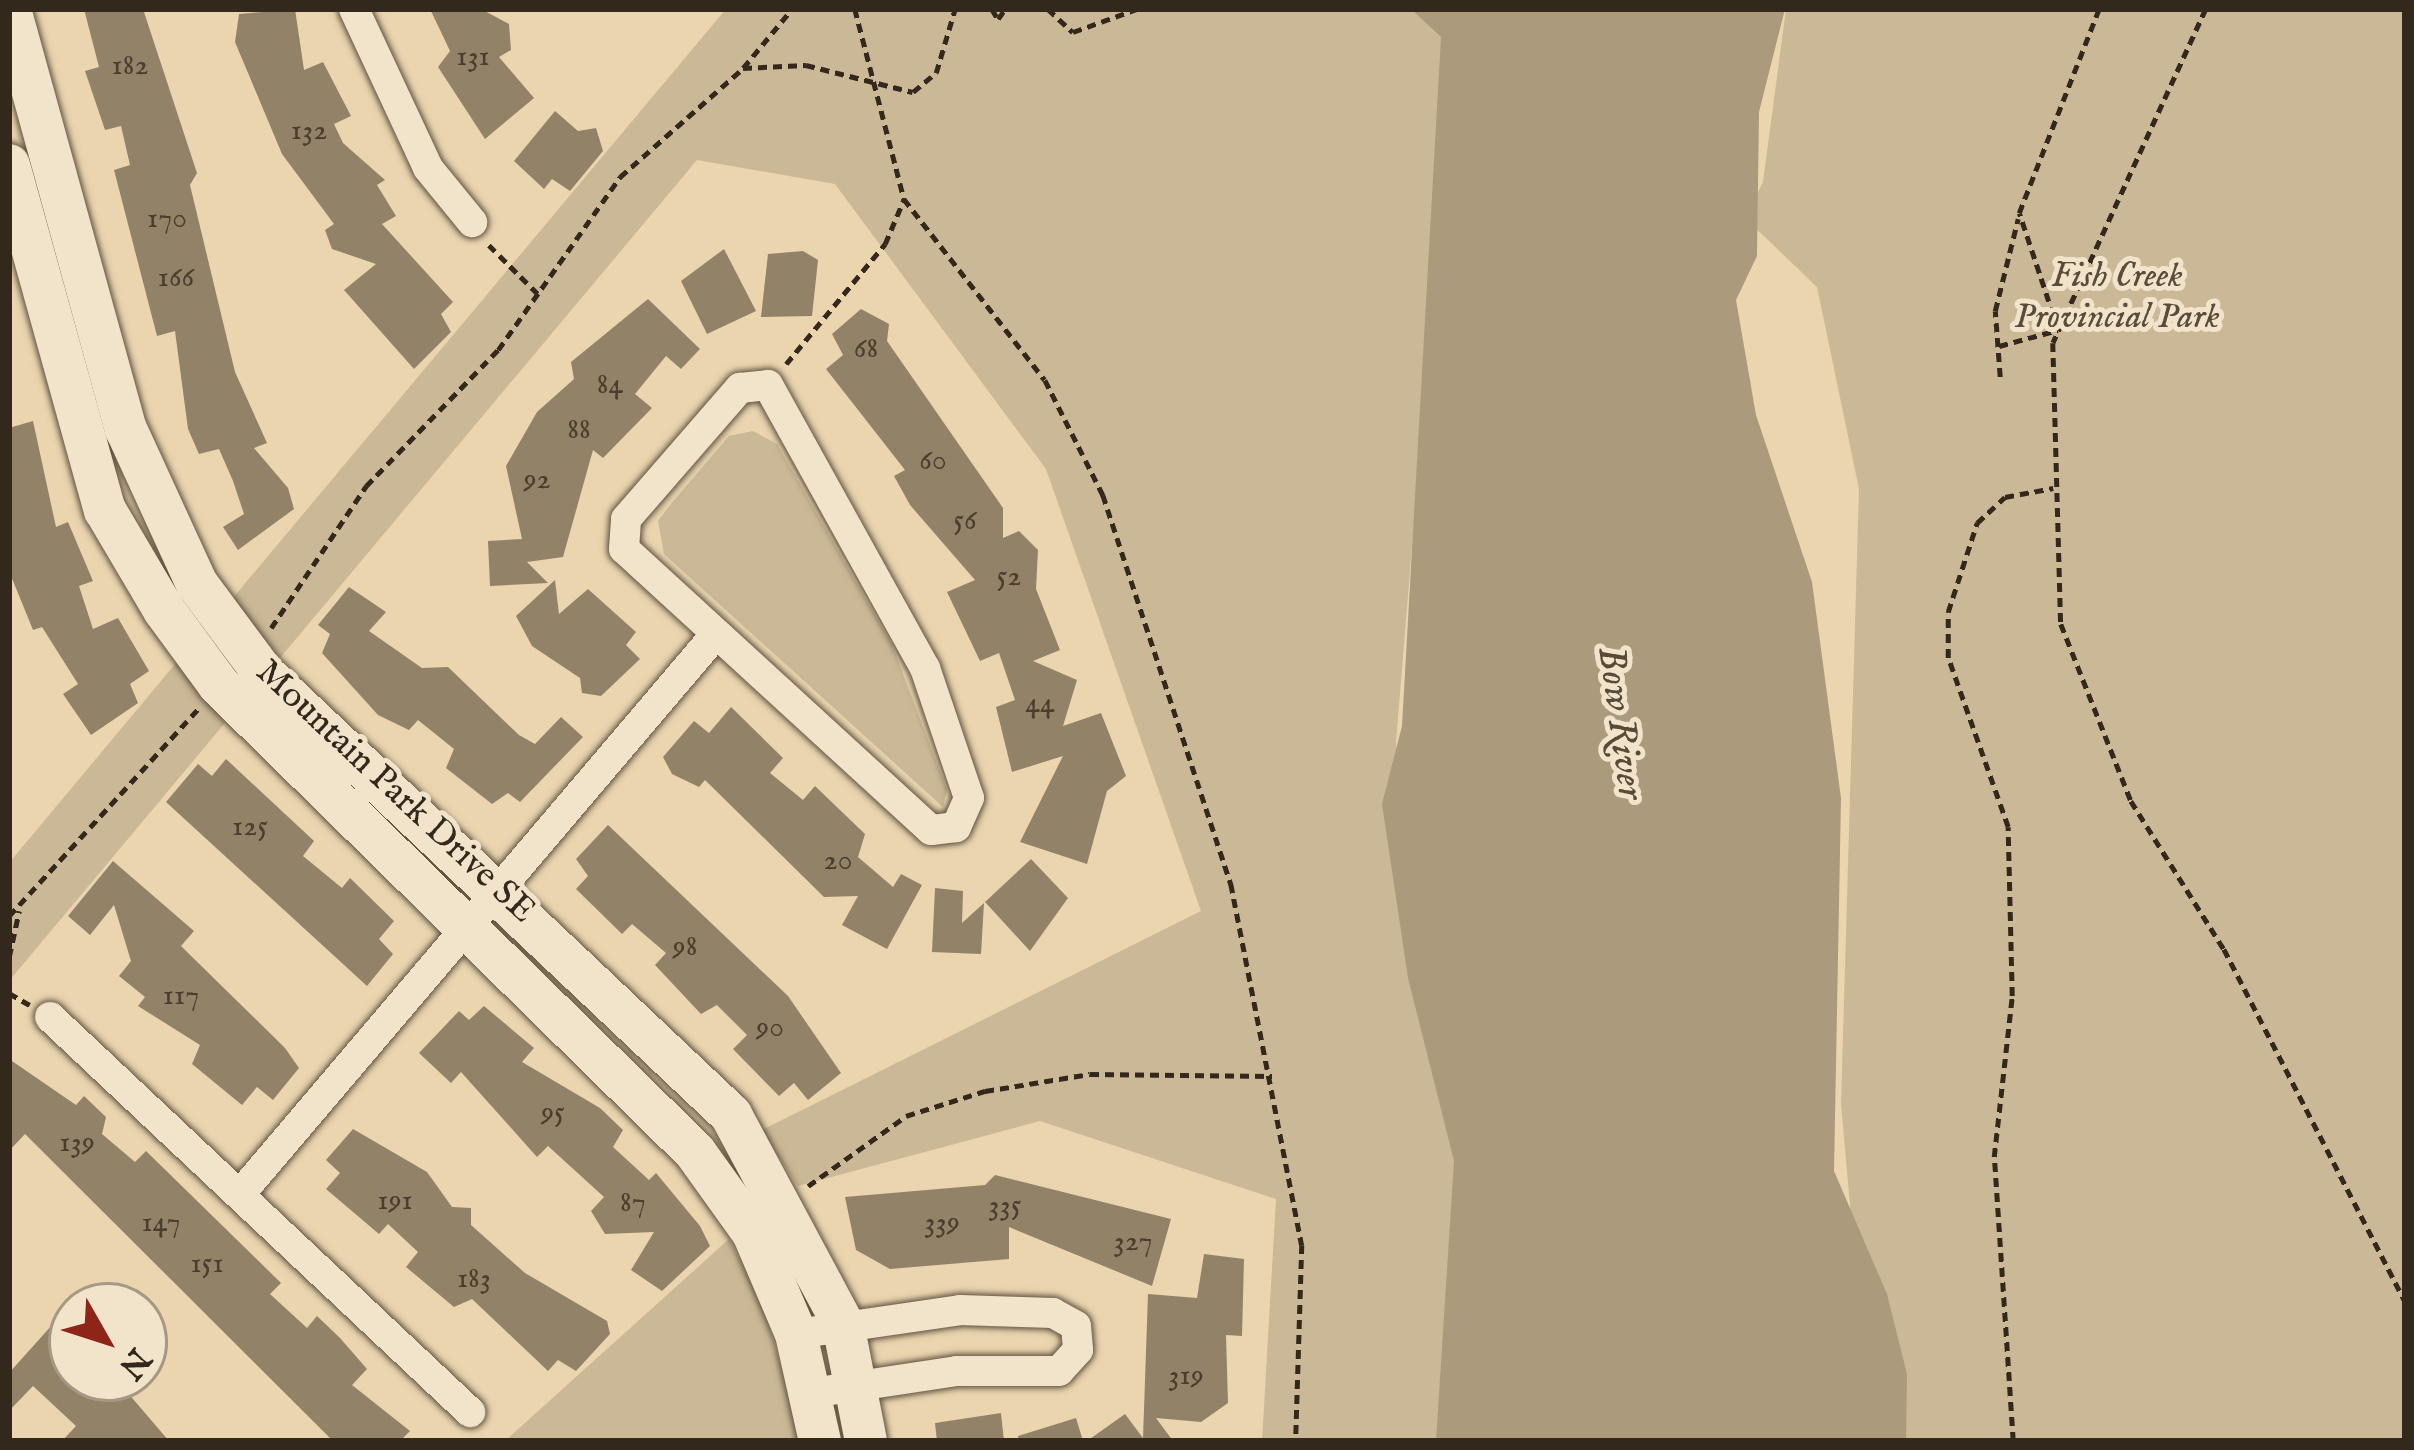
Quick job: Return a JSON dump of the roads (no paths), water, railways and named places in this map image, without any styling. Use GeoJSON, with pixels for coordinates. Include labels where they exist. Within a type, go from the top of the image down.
{"type":"FeatureCollection","features":[{"type":"Feature","properties":{"kind":"street","name":"Mountain Park Drive SE"},"geometry":{"type":"LineString","coordinates":[[10,9],[37,236],[106,510],[164,610],[219,686],[695,1152],[753,1233],[796,1334],[820,1441]]}},
{"type":"Feature","properties":{"kind":"street"},"geometry":{"type":"LineString","coordinates":[[353,9],[428,169],[472,223]]}},
{"type":"Feature","properties":{"kind":"street","name":"Mountain Park Drive SE"},"geometry":{"type":"LineString","coordinates":[[9,165],[196,584],[263,673],[498,888],[731,1114],[787,1202],[843,1324],[860,1384],[866,1441]]}},
{"type":"Feature","properties":{"kind":"street"},"geometry":{"type":"LineString","coordinates":[[768,385],[925,668],[969,798],[956,827],[931,830],[716,634],[624,549],[626,519],[740,388],[768,385]]}},
{"type":"Feature","properties":{"kind":"street"},"geometry":{"type":"LineString","coordinates":[[241,1193],[716,634]]}},
{"type":"Feature","properties":{"kind":"street"},"geometry":{"type":"LineString","coordinates":[[50,1017],[470,1412]]}},
{"type":"Feature","properties":{"kind":"street"},"geometry":{"type":"LineString","coordinates":[[796,1334],[960,1310],[1053,1313],[1076,1327],[1078,1350],[1059,1371],[860,1384],[812,1393]]}},
{"type":"Feature","properties":{"kind":"water","name":"Bow River"},"geometry":{"type":"Polygon","coordinates":[[[1411,9],[1785,9],[1759,112],[1757,256],[1736,300],[1756,415],[1812,582],[1841,798],[1834,1171],[1887,1294],[1907,1374],[1906,1441],[1436,1441],[1454,1161],[1408,978],[1382,804],[1402,726],[1441,37],[1411,9]]]}},
{"type":"Feature","properties":{"kind":"park label","name":"Fish Creek Provincial Park"},"geometry":{"type":"Point","coordinates":[2117,296]}}]}
